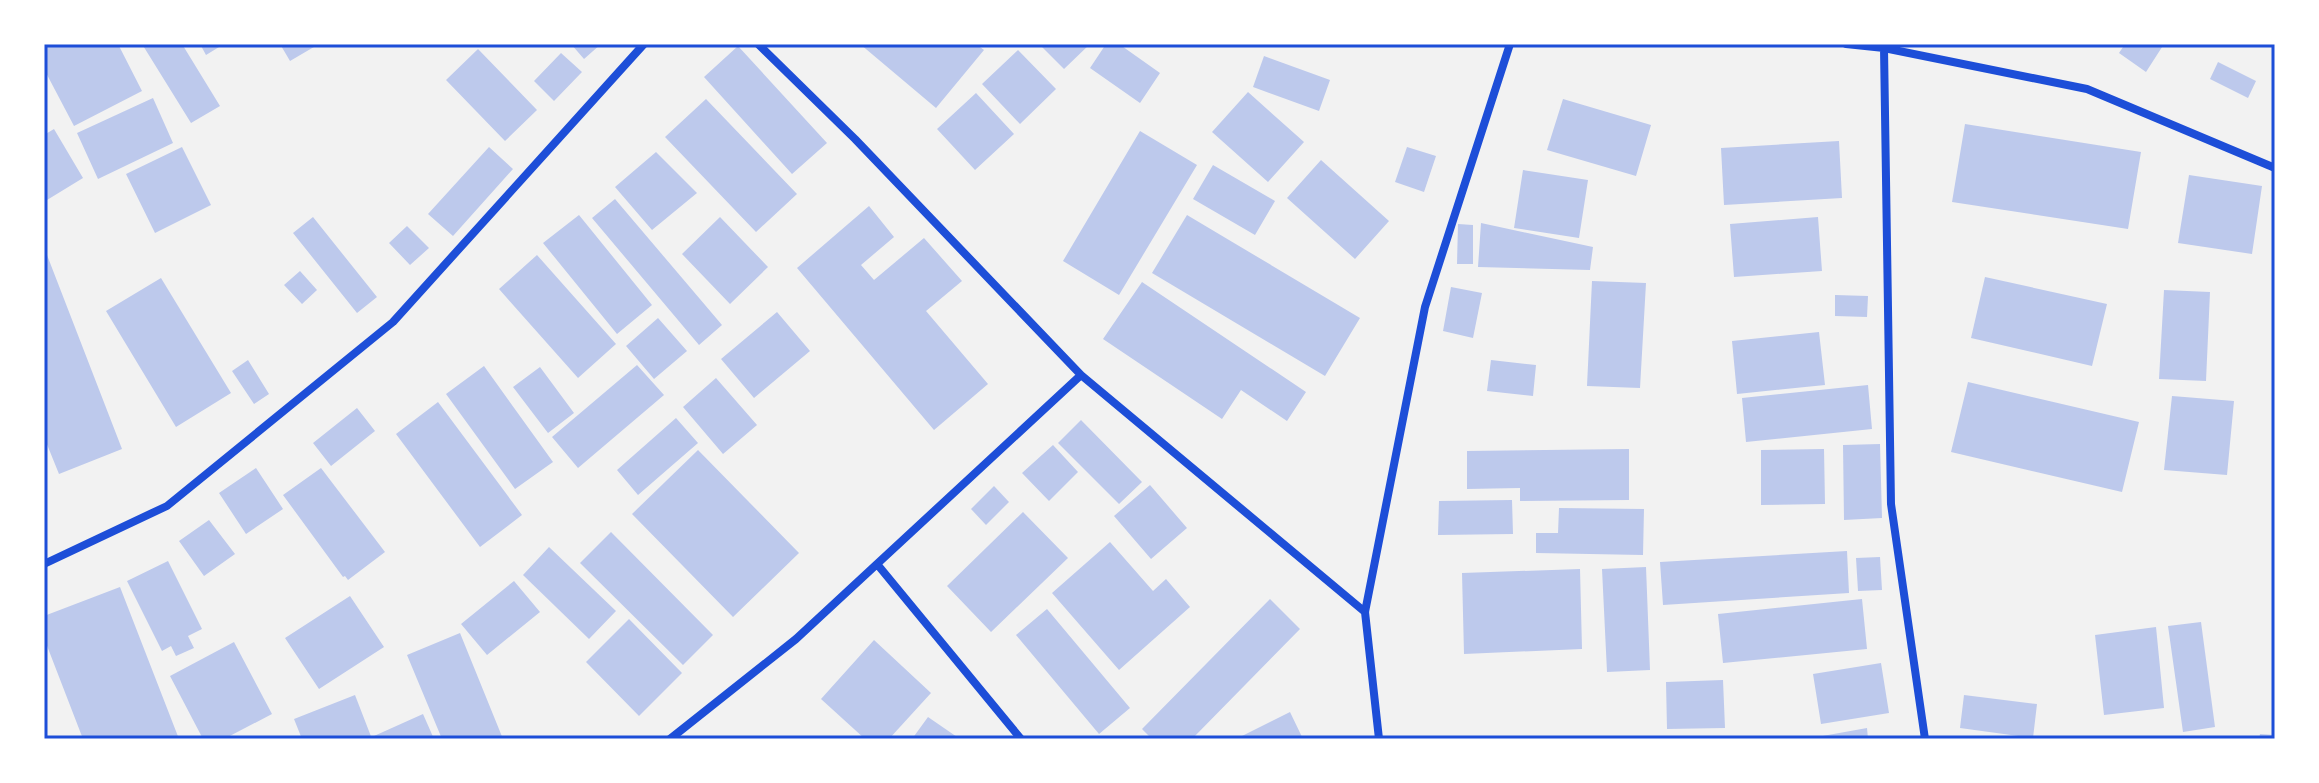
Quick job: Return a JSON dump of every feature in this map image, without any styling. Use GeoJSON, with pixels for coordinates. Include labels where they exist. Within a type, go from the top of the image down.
{"type":"FeatureCollection","features":[{"type":"Feature","properties":{"kind":"street"},"geometry":{"type":"LineString","coordinates":[[44,564],[167,506],[393,322],[644,44]]}},
{"type":"Feature","properties":{"kind":"street"},"geometry":{"type":"LineString","coordinates":[[758,44],[855,139],[1081,375],[1365,612]]}},
{"type":"Feature","properties":{"kind":"street"},"geometry":{"type":"LineString","coordinates":[[1379,739],[1365,612],[1425,307],[1510,44]]}},
{"type":"Feature","properties":{"kind":"street"},"geometry":{"type":"LineString","coordinates":[[1846,44],[1884,48],[2087,89],[2275,168]]}},
{"type":"Feature","properties":{"kind":"street"},"geometry":{"type":"LineString","coordinates":[[1884,48],[1891,504],[1925,739]]}},
{"type":"Feature","properties":{"kind":"street"},"geometry":{"type":"LineString","coordinates":[[670,739],[796,639],[1081,375]]}},
{"type":"Feature","properties":{"kind":"street"},"geometry":{"type":"LineString","coordinates":[[877,564],[1021,739]]}},
{"type":"Feature","properties":{"kind":"building"},"geometry":{"type":"Polygon","coordinates":[[[44,44],[118,44],[142,91],[74,126],[44,69],[44,44]]]}},
{"type":"Feature","properties":{"kind":"building"},"geometry":{"type":"Polygon","coordinates":[[[142,44],[182,44],[220,106],[191,123],[142,44]]]}},
{"type":"Feature","properties":{"kind":"building"},"geometry":{"type":"Polygon","coordinates":[[[200,44],[224,44],[206,55],[200,44]]]}},
{"type":"Feature","properties":{"kind":"building"},"geometry":{"type":"Polygon","coordinates":[[[280,44],[319,44],[290,61],[280,44]]]}},
{"type":"Feature","properties":{"kind":"building"},"geometry":{"type":"Polygon","coordinates":[[[571,44],[601,44],[584,59],[571,44]]]}},
{"type":"Feature","properties":{"kind":"building"},"geometry":{"type":"Polygon","coordinates":[[[860,44],[976,44],[984,50],[936,108],[860,44]]]}},
{"type":"Feature","properties":{"kind":"building"},"geometry":{"type":"Polygon","coordinates":[[[1039,44],[1090,44],[1064,69],[1039,44]]]}},
{"type":"Feature","properties":{"kind":"building"},"geometry":{"type":"Polygon","coordinates":[[[1106,44],[1119,44],[1160,73],[1140,103],[1090,68],[1106,44]]]}},
{"type":"Feature","properties":{"kind":"building"},"geometry":{"type":"Polygon","coordinates":[[[2125,44],[2164,44],[2146,72],[2119,53],[2125,44]]]}},
{"type":"Feature","properties":{"kind":"building"},"geometry":{"type":"Polygon","coordinates":[[[738,46],[827,143],[792,174],[704,77],[738,46]]]}},
{"type":"Feature","properties":{"kind":"building"},"geometry":{"type":"Polygon","coordinates":[[[478,49],[537,110],[505,141],[446,80],[478,49]]]}},
{"type":"Feature","properties":{"kind":"building"},"geometry":{"type":"Polygon","coordinates":[[[1018,50],[1056,89],[1020,124],[982,84],[1018,50]]]}},
{"type":"Feature","properties":{"kind":"building"},"geometry":{"type":"Polygon","coordinates":[[[561,53],[582,72],[554,101],[534,81],[561,53]]]}},
{"type":"Feature","properties":{"kind":"building"},"geometry":{"type":"Polygon","coordinates":[[[1264,56],[1330,80],[1319,111],[1253,87],[1264,56]]]}},
{"type":"Feature","properties":{"kind":"building"},"geometry":{"type":"Polygon","coordinates":[[[2218,62],[2256,81],[2248,98],[2210,79],[2218,62]]]}},
{"type":"Feature","properties":{"kind":"building"},"geometry":{"type":"Polygon","coordinates":[[[1248,92],[1304,142],[1268,182],[1212,132],[1248,92]]]}},
{"type":"Feature","properties":{"kind":"building"},"geometry":{"type":"Polygon","coordinates":[[[976,93],[1014,134],[975,170],[937,129],[976,93]]]}},
{"type":"Feature","properties":{"kind":"building"},"geometry":{"type":"Polygon","coordinates":[[[153,98],[173,143],[98,179],[77,133],[153,98]]]}},
{"type":"Feature","properties":{"kind":"building"},"geometry":{"type":"Polygon","coordinates":[[[706,99],[797,194],[756,232],[665,137],[706,99]]]}},
{"type":"Feature","properties":{"kind":"building"},"geometry":{"type":"Polygon","coordinates":[[[1563,99],[1651,125],[1636,176],[1547,150],[1563,99]]]}},
{"type":"Feature","properties":{"kind":"building"},"geometry":{"type":"Polygon","coordinates":[[[1965,124],[2141,152],[2128,229],[1952,202],[1965,124]]]}},
{"type":"Feature","properties":{"kind":"building"},"geometry":{"type":"Polygon","coordinates":[[[54,129],[83,178],[47,200],[44,195],[44,135],[54,129]]]}},
{"type":"Feature","properties":{"kind":"building"},"geometry":{"type":"Polygon","coordinates":[[[1140,131],[1197,165],[1119,295],[1063,261],[1140,131]]]}},
{"type":"Feature","properties":{"kind":"building"},"geometry":{"type":"Polygon","coordinates":[[[1839,141],[1842,198],[1724,205],[1721,148],[1839,141]]]}},
{"type":"Feature","properties":{"kind":"building"},"geometry":{"type":"Polygon","coordinates":[[[182,147],[211,205],[155,233],[126,174],[182,147]]]}},
{"type":"Feature","properties":{"kind":"building"},"geometry":{"type":"Polygon","coordinates":[[[489,147],[513,169],[453,236],[428,214],[489,147]]]}},
{"type":"Feature","properties":{"kind":"building"},"geometry":{"type":"Polygon","coordinates":[[[1407,147],[1436,156],[1424,192],[1395,182],[1407,147]]]}},
{"type":"Feature","properties":{"kind":"building"},"geometry":{"type":"Polygon","coordinates":[[[656,152],[697,193],[652,230],[615,187],[656,152]]]}},
{"type":"Feature","properties":{"kind":"building"},"geometry":{"type":"Polygon","coordinates":[[[1321,160],[1389,221],[1355,259],[1287,198],[1321,160]]]}},
{"type":"Feature","properties":{"kind":"building"},"geometry":{"type":"Polygon","coordinates":[[[1213,165],[1275,201],[1255,235],[1193,199],[1213,165]]]}},
{"type":"Feature","properties":{"kind":"building"},"geometry":{"type":"Polygon","coordinates":[[[1523,170],[1588,180],[1579,238],[1514,228],[1523,170]]]}},
{"type":"Feature","properties":{"kind":"building"},"geometry":{"type":"Polygon","coordinates":[[[2189,175],[2262,186],[2252,254],[2178,243],[2189,175]]]}},
{"type":"Feature","properties":{"kind":"building"},"geometry":{"type":"Polygon","coordinates":[[[615,199],[722,325],[699,345],[592,218],[615,199]]]}},
{"type":"Feature","properties":{"kind":"building"},"geometry":{"type":"Polygon","coordinates":[[[869,206],[894,237],[861,265],[874,280],[924,238],[962,281],[926,311],[988,384],[934,430],[797,268],[869,206]]]}},
{"type":"Feature","properties":{"kind":"building"},"geometry":{"type":"Polygon","coordinates":[[[579,215],[652,305],[617,334],[543,243],[579,215]]]}},
{"type":"Feature","properties":{"kind":"building"},"geometry":{"type":"Polygon","coordinates":[[[1187,215],[1360,318],[1325,376],[1152,273],[1187,215]]]}},
{"type":"Feature","properties":{"kind":"building"},"geometry":{"type":"Polygon","coordinates":[[[313,217],[377,297],[357,313],[293,233],[313,217]]]}},
{"type":"Feature","properties":{"kind":"building"},"geometry":{"type":"Polygon","coordinates":[[[720,217],[768,267],[730,304],[682,254],[720,217]]]}},
{"type":"Feature","properties":{"kind":"building"},"geometry":{"type":"Polygon","coordinates":[[[1818,217],[1822,271],[1734,277],[1730,224],[1818,217]]]}},
{"type":"Feature","properties":{"kind":"building"},"geometry":{"type":"Polygon","coordinates":[[[1481,223],[1593,247],[1590,270],[1478,267],[1481,223]]]}},
{"type":"Feature","properties":{"kind":"building"},"geometry":{"type":"Polygon","coordinates":[[[1458,224],[1473,225],[1473,264],[1457,264],[1458,224]]]}},
{"type":"Feature","properties":{"kind":"building"},"geometry":{"type":"Polygon","coordinates":[[[407,226],[429,248],[410,265],[389,243],[407,226]]]}},
{"type":"Feature","properties":{"kind":"building"},"geometry":{"type":"Polygon","coordinates":[[[47,255],[122,449],[59,474],[44,437],[44,256],[47,255]]]}},
{"type":"Feature","properties":{"kind":"building"},"geometry":{"type":"Polygon","coordinates":[[[537,255],[616,344],[578,378],[499,289],[537,255]]]}},
{"type":"Feature","properties":{"kind":"building"},"geometry":{"type":"Polygon","coordinates":[[[300,271],[317,290],[302,304],[284,285],[300,271]]]}},
{"type":"Feature","properties":{"kind":"building"},"geometry":{"type":"Polygon","coordinates":[[[1985,277],[2107,304],[2092,366],[1971,338],[1985,277]]]}},
{"type":"Feature","properties":{"kind":"building"},"geometry":{"type":"Polygon","coordinates":[[[161,278],[231,393],[176,427],[106,311],[161,278]]]}},
{"type":"Feature","properties":{"kind":"building"},"geometry":{"type":"Polygon","coordinates":[[[1592,281],[1646,283],[1640,388],[1587,386],[1592,281]]]}},
{"type":"Feature","properties":{"kind":"building"},"geometry":{"type":"Polygon","coordinates":[[[1142,282],[1306,392],[1287,421],[1241,390],[1222,419],[1103,339],[1142,282]]]}},
{"type":"Feature","properties":{"kind":"building"},"geometry":{"type":"Polygon","coordinates":[[[1451,287],[1482,293],[1473,338],[1443,331],[1451,287]]]}},
{"type":"Feature","properties":{"kind":"building"},"geometry":{"type":"Polygon","coordinates":[[[2164,290],[2210,292],[2206,381],[2159,379],[2164,290]]]}},
{"type":"Feature","properties":{"kind":"building"},"geometry":{"type":"Polygon","coordinates":[[[1835,295],[1868,296],[1867,317],[1835,316],[1835,295]]]}},
{"type":"Feature","properties":{"kind":"building"},"geometry":{"type":"Polygon","coordinates":[[[777,312],[810,351],[754,398],[721,359],[777,312]]]}},
{"type":"Feature","properties":{"kind":"building"},"geometry":{"type":"Polygon","coordinates":[[[658,318],[687,351],[654,379],[626,346],[658,318]]]}},
{"type":"Feature","properties":{"kind":"building"},"geometry":{"type":"Polygon","coordinates":[[[1819,332],[1825,385],[1737,394],[1732,341],[1819,332]]]}},
{"type":"Feature","properties":{"kind":"building"},"geometry":{"type":"Polygon","coordinates":[[[248,360],[269,394],[254,404],[232,371],[248,360]]]}},
{"type":"Feature","properties":{"kind":"building"},"geometry":{"type":"Polygon","coordinates":[[[1491,360],[1536,365],[1533,396],[1487,391],[1491,360]]]}},
{"type":"Feature","properties":{"kind":"building"},"geometry":{"type":"Polygon","coordinates":[[[637,365],[664,395],[578,468],[552,437],[637,365]]]}},
{"type":"Feature","properties":{"kind":"building"},"geometry":{"type":"Polygon","coordinates":[[[484,366],[553,462],[515,489],[446,394],[484,366]]]}},
{"type":"Feature","properties":{"kind":"building"},"geometry":{"type":"Polygon","coordinates":[[[540,367],[574,413],[548,433],[513,387],[540,367]]]}},
{"type":"Feature","properties":{"kind":"building"},"geometry":{"type":"Polygon","coordinates":[[[716,378],[757,425],[723,454],[683,407],[716,378]]]}},
{"type":"Feature","properties":{"kind":"building"},"geometry":{"type":"Polygon","coordinates":[[[1968,382],[2139,422],[2122,492],[1951,452],[1968,382]]]}},
{"type":"Feature","properties":{"kind":"building"},"geometry":{"type":"Polygon","coordinates":[[[1868,385],[1872,429],[1746,442],[1742,398],[1868,385]]]}},
{"type":"Feature","properties":{"kind":"building"},"geometry":{"type":"Polygon","coordinates":[[[2172,396],[2234,401],[2227,475],[2164,470],[2172,396]]]}},
{"type":"Feature","properties":{"kind":"building"},"geometry":{"type":"Polygon","coordinates":[[[438,402],[522,515],[480,547],[396,434],[438,402]]]}},
{"type":"Feature","properties":{"kind":"building"},"geometry":{"type":"Polygon","coordinates":[[[357,408],[375,431],[331,466],[313,443],[357,408]]]}},
{"type":"Feature","properties":{"kind":"building"},"geometry":{"type":"Polygon","coordinates":[[[676,418],[698,443],[638,495],[617,470],[676,418]]]}},
{"type":"Feature","properties":{"kind":"building"},"geometry":{"type":"Polygon","coordinates":[[[1081,420],[1142,482],[1119,504],[1058,443],[1081,420]]]}},
{"type":"Feature","properties":{"kind":"building"},"geometry":{"type":"Polygon","coordinates":[[[1880,444],[1882,518],[1844,520],[1843,445],[1880,444]]]}},
{"type":"Feature","properties":{"kind":"building"},"geometry":{"type":"Polygon","coordinates":[[[1053,445],[1078,472],[1049,501],[1022,473],[1053,445]]]}},
{"type":"Feature","properties":{"kind":"building"},"geometry":{"type":"Polygon","coordinates":[[[1629,449],[1629,500],[1520,501],[1520,488],[1467,489],[1467,451],[1629,449]]]}},
{"type":"Feature","properties":{"kind":"building"},"geometry":{"type":"Polygon","coordinates":[[[1824,449],[1825,504],[1761,505],[1761,450],[1824,449]]]}},
{"type":"Feature","properties":{"kind":"building"},"geometry":{"type":"Polygon","coordinates":[[[698,450],[799,553],[733,617],[632,514],[698,450]]]}},
{"type":"Feature","properties":{"kind":"building"},"geometry":{"type":"Polygon","coordinates":[[[256,468],[283,509],[246,534],[219,493],[256,468]]]}},
{"type":"Feature","properties":{"kind":"building"},"geometry":{"type":"Polygon","coordinates":[[[321,468],[385,552],[348,580],[283,495],[321,468]]]}},
{"type":"Feature","properties":{"kind":"building"},"geometry":{"type":"Polygon","coordinates":[[[1150,485],[1187,528],[1151,559],[1114,516],[1150,485]]]}},
{"type":"Feature","properties":{"kind":"building"},"geometry":{"type":"Polygon","coordinates":[[[994,486],[1009,502],[986,525],[971,509],[994,486]]]}},
{"type":"Feature","properties":{"kind":"building"},"geometry":{"type":"Polygon","coordinates":[[[1512,500],[1513,534],[1438,535],[1439,501],[1512,500]]]}},
{"type":"Feature","properties":{"kind":"building"},"geometry":{"type":"Polygon","coordinates":[[[1559,508],[1644,509],[1643,555],[1536,553],[1536,533],[1558,533],[1559,508]]]}},
{"type":"Feature","properties":{"kind":"building"},"geometry":{"type":"Polygon","coordinates":[[[1023,512],[1068,558],[991,632],[947,586],[1023,512]]]}},
{"type":"Feature","properties":{"kind":"building"},"geometry":{"type":"Polygon","coordinates":[[[209,520],[235,554],[204,576],[179,541],[209,520]]]}},
{"type":"Feature","properties":{"kind":"building"},"geometry":{"type":"Polygon","coordinates":[[[611,532],[713,635],[683,665],[580,563],[611,532]]]}},
{"type":"Feature","properties":{"kind":"building"},"geometry":{"type":"Polygon","coordinates":[[[1110,542],[1153,591],[1166,579],[1190,607],[1119,670],[1052,593],[1110,542]]]}},
{"type":"Feature","properties":{"kind":"building"},"geometry":{"type":"Polygon","coordinates":[[[549,547],[616,611],[589,639],[523,575],[549,547]]]}},
{"type":"Feature","properties":{"kind":"building"},"geometry":{"type":"Polygon","coordinates":[[[1847,551],[1849,593],[1663,605],[1660,562],[1847,551]]]}},
{"type":"Feature","properties":{"kind":"building"},"geometry":{"type":"Polygon","coordinates":[[[1880,557],[1882,590],[1858,591],[1856,558],[1880,557]]]}},
{"type":"Feature","properties":{"kind":"building"},"geometry":{"type":"Polygon","coordinates":[[[168,561],[202,629],[188,636],[194,648],[176,656],[171,646],[162,651],[127,581],[168,561]]]}},
{"type":"Feature","properties":{"kind":"building"},"geometry":{"type":"Polygon","coordinates":[[[1646,567],[1650,670],[1607,672],[1602,569],[1646,567]]]}},
{"type":"Feature","properties":{"kind":"building"},"geometry":{"type":"Polygon","coordinates":[[[1580,569],[1582,649],[1464,654],[1462,573],[1580,569]]]}},
{"type":"Feature","properties":{"kind":"building"},"geometry":{"type":"Polygon","coordinates":[[[514,581],[540,612],[487,655],[461,624],[514,581]]]}},
{"type":"Feature","properties":{"kind":"building"},"geometry":{"type":"Polygon","coordinates":[[[120,587],[179,739],[83,739],[44,638],[44,616],[120,587]]]}},
{"type":"Feature","properties":{"kind":"building"},"geometry":{"type":"Polygon","coordinates":[[[350,596],[384,647],[319,689],[285,638],[350,596]]]}},
{"type":"Feature","properties":{"kind":"building"},"geometry":{"type":"Polygon","coordinates":[[[1270,599],[1300,629],[1192,739],[1152,739],[1142,729],[1270,599]]]}},
{"type":"Feature","properties":{"kind":"building"},"geometry":{"type":"Polygon","coordinates":[[[1862,599],[1867,649],[1723,663],[1718,614],[1862,599]]]}},
{"type":"Feature","properties":{"kind":"building"},"geometry":{"type":"Polygon","coordinates":[[[1047,609],[1130,708],[1099,734],[1016,635],[1047,609]]]}},
{"type":"Feature","properties":{"kind":"building"},"geometry":{"type":"Polygon","coordinates":[[[629,619],[682,673],[639,716],[586,662],[629,619]]]}},
{"type":"Feature","properties":{"kind":"building"},"geometry":{"type":"Polygon","coordinates":[[[2201,622],[2215,727],[2183,732],[2168,626],[2201,622]]]}},
{"type":"Feature","properties":{"kind":"building"},"geometry":{"type":"Polygon","coordinates":[[[2156,627],[2164,708],[2104,715],[2095,635],[2156,627]]]}},
{"type":"Feature","properties":{"kind":"building"},"geometry":{"type":"Polygon","coordinates":[[[460,633],[503,739],[442,739],[407,655],[460,633]]]}},
{"type":"Feature","properties":{"kind":"building"},"geometry":{"type":"Polygon","coordinates":[[[874,640],[931,693],[889,739],[865,739],[821,699],[874,640]]]}},
{"type":"Feature","properties":{"kind":"building"},"geometry":{"type":"Polygon","coordinates":[[[234,642],[272,714],[224,739],[203,739],[170,676],[234,642]]]}},
{"type":"Feature","properties":{"kind":"building"},"geometry":{"type":"Polygon","coordinates":[[[1881,663],[1889,713],[1821,724],[1813,674],[1881,663]]]}},
{"type":"Feature","properties":{"kind":"building"},"geometry":{"type":"Polygon","coordinates":[[[1723,680],[1725,728],[1667,729],[1666,682],[1723,680]]]}},
{"type":"Feature","properties":{"kind":"building"},"geometry":{"type":"Polygon","coordinates":[[[355,695],[372,739],[302,739],[294,719],[355,695]]]}},
{"type":"Feature","properties":{"kind":"building"},"geometry":{"type":"Polygon","coordinates":[[[1964,695],[2037,704],[2033,738],[1960,728],[1964,695]]]}},
{"type":"Feature","properties":{"kind":"building"},"geometry":{"type":"Polygon","coordinates":[[[1290,712],[1303,739],[1236,739],[1290,712]]]}},
{"type":"Feature","properties":{"kind":"building"},"geometry":{"type":"Polygon","coordinates":[[[423,714],[434,739],[375,739],[374,736],[423,714]]]}},
{"type":"Feature","properties":{"kind":"building"},"geometry":{"type":"Polygon","coordinates":[[[928,717],[960,739],[912,739],[928,717]]]}},
{"type":"Feature","properties":{"kind":"building"},"geometry":{"type":"Polygon","coordinates":[[[1867,728],[1868,739],[1817,739],[1817,737],[1867,728]]]}},
{"type":"Feature","properties":{"kind":"building"},"geometry":{"type":"Polygon","coordinates":[[[2260,734],[2275,735],[2275,739],[2259,739],[2260,734]]]}}]}
